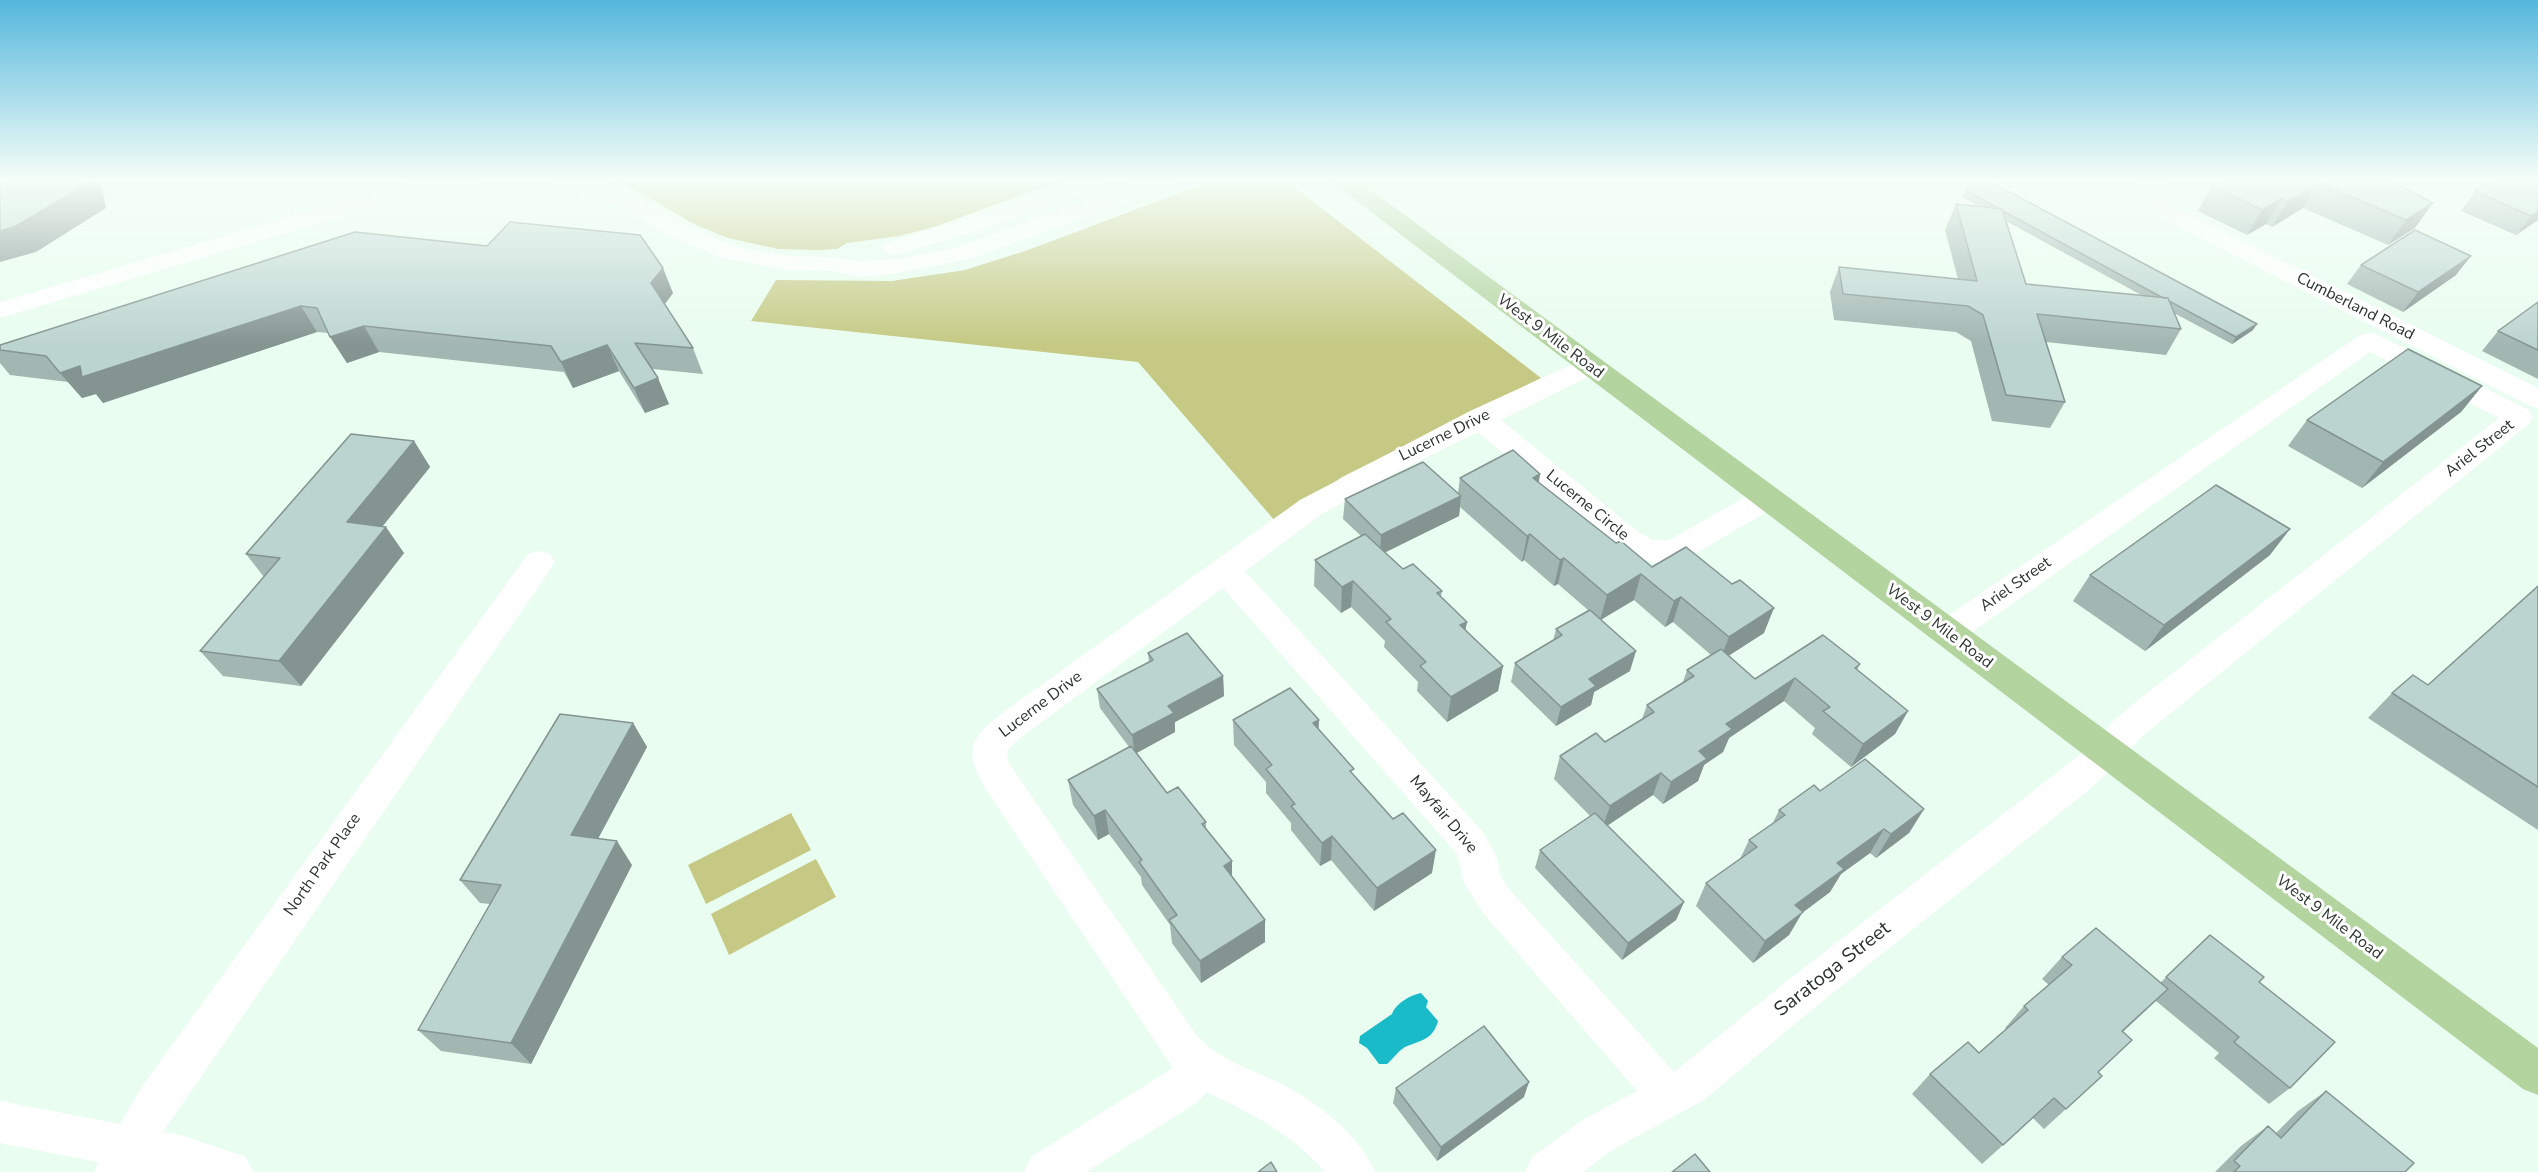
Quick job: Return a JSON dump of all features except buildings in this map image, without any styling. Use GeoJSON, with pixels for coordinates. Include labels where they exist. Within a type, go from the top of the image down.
{"type":"FeatureCollection","features":[{"type":"Feature","properties":{"kind":"main road","name":"West 9 Mile Road"},"geometry":{"type":"LineString","coordinates":[[1414,235],[2538,1074]]}},
{"type":"Feature","properties":{"kind":"street"},"geometry":{"type":"LineString","coordinates":[[0,310],[254,235]]}},
{"type":"Feature","properties":{"kind":"street"},"geometry":{"type":"LineString","coordinates":[[687,235],[727,252],[787,263],[833,264],[860,269],[899,266],[952,256],[1018,235]]}},
{"type":"Feature","properties":{"kind":"street"},"geometry":{"type":"LineString","coordinates":[[833,264],[862,254],[916,243],[941,235]]}},
{"type":"Feature","properties":{"kind":"street"},"geometry":{"type":"LineString","coordinates":[[1006,235],[1009,238]]}},
{"type":"Feature","properties":{"kind":"street","name":"Cumberland Road"},"geometry":{"type":"LineString","coordinates":[[2212,235],[2538,399]]}},
{"type":"Feature","properties":{"kind":"street","name":"Ariel Street"},"geometry":{"type":"LineString","coordinates":[[1947,633],[2369,341],[2520,417],[2149,711],[2126,730],[2108,752]]}},
{"type":"Feature","properties":{"kind":"street","name":"Lucerne Drive"},"geometry":{"type":"LineString","coordinates":[[1353,1172],[1331,1146],[1302,1122],[1269,1100],[1203,1068],[1183,1050],[990,766],[987,753],[1002,732],[1223,570],[1334,493],[1588,366]]}},
{"type":"Feature","properties":{"kind":"street","name":"Lucerne Circle"},"geometry":{"type":"LineString","coordinates":[[1480,418],[1627,540],[1643,549],[1663,554],[1677,550],[1767,498]]}},
{"type":"Feature","properties":{"kind":"street","name":"North Park Place"},"geometry":{"type":"LineString","coordinates":[[124,1159],[158,1100],[538,562]]}},
{"type":"Feature","properties":{"kind":"street","name":"Mayfair Drive"},"geometry":{"type":"LineString","coordinates":[[1223,570],[1242,587],[1470,843],[1478,858],[1483,883],[1496,901],[1670,1098]]}},
{"type":"Feature","properties":{"kind":"street","name":"Saratoga Street"},"geometry":{"type":"LineString","coordinates":[[1547,1172],[1599,1134],[1689,1086],[1806,990],[2108,752]]}},
{"type":"Feature","properties":{"kind":"street"},"geometry":{"type":"LineString","coordinates":[[1046,1172],[1180,1089],[1203,1068]]}},
{"type":"Feature","properties":{"kind":"street"},"geometry":{"type":"LineString","coordinates":[[0,1122],[124,1159],[181,1156],[231,1172]]}},
{"type":"Feature","properties":{"kind":"green space"},"geometry":{"type":"Polygon","coordinates":[[[720,235],[904,235],[847,243],[837,249],[818,250],[778,249],[720,235]]]}},
{"type":"Feature","properties":{"kind":"green space"},"geometry":{"type":"Polygon","coordinates":[[[1069,235],[1356,235],[1541,378],[1342,477],[1276,522],[1138,362],[751,321],[776,280],[892,281],[965,270],[1069,235]]]}},
{"type":"Feature","properties":{"kind":"green space"},"geometry":{"type":"Polygon","coordinates":[[[791,813],[811,850],[706,904],[688,865],[791,813]]]}},
{"type":"Feature","properties":{"kind":"green space"},"geometry":{"type":"Polygon","coordinates":[[[816,859],[836,897],[729,955],[711,914],[816,859]]]}},
{"type":"Feature","properties":{"kind":"water"},"geometry":{"type":"Polygon","coordinates":[[[1421,993],[1428,1001],[1426,1007],[1438,1021],[1436,1027],[1430,1036],[1405,1047],[1387,1064],[1379,1064],[1367,1048],[1359,1043],[1360,1036],[1392,1014],[1404,1000],[1421,993]]]}}]}
